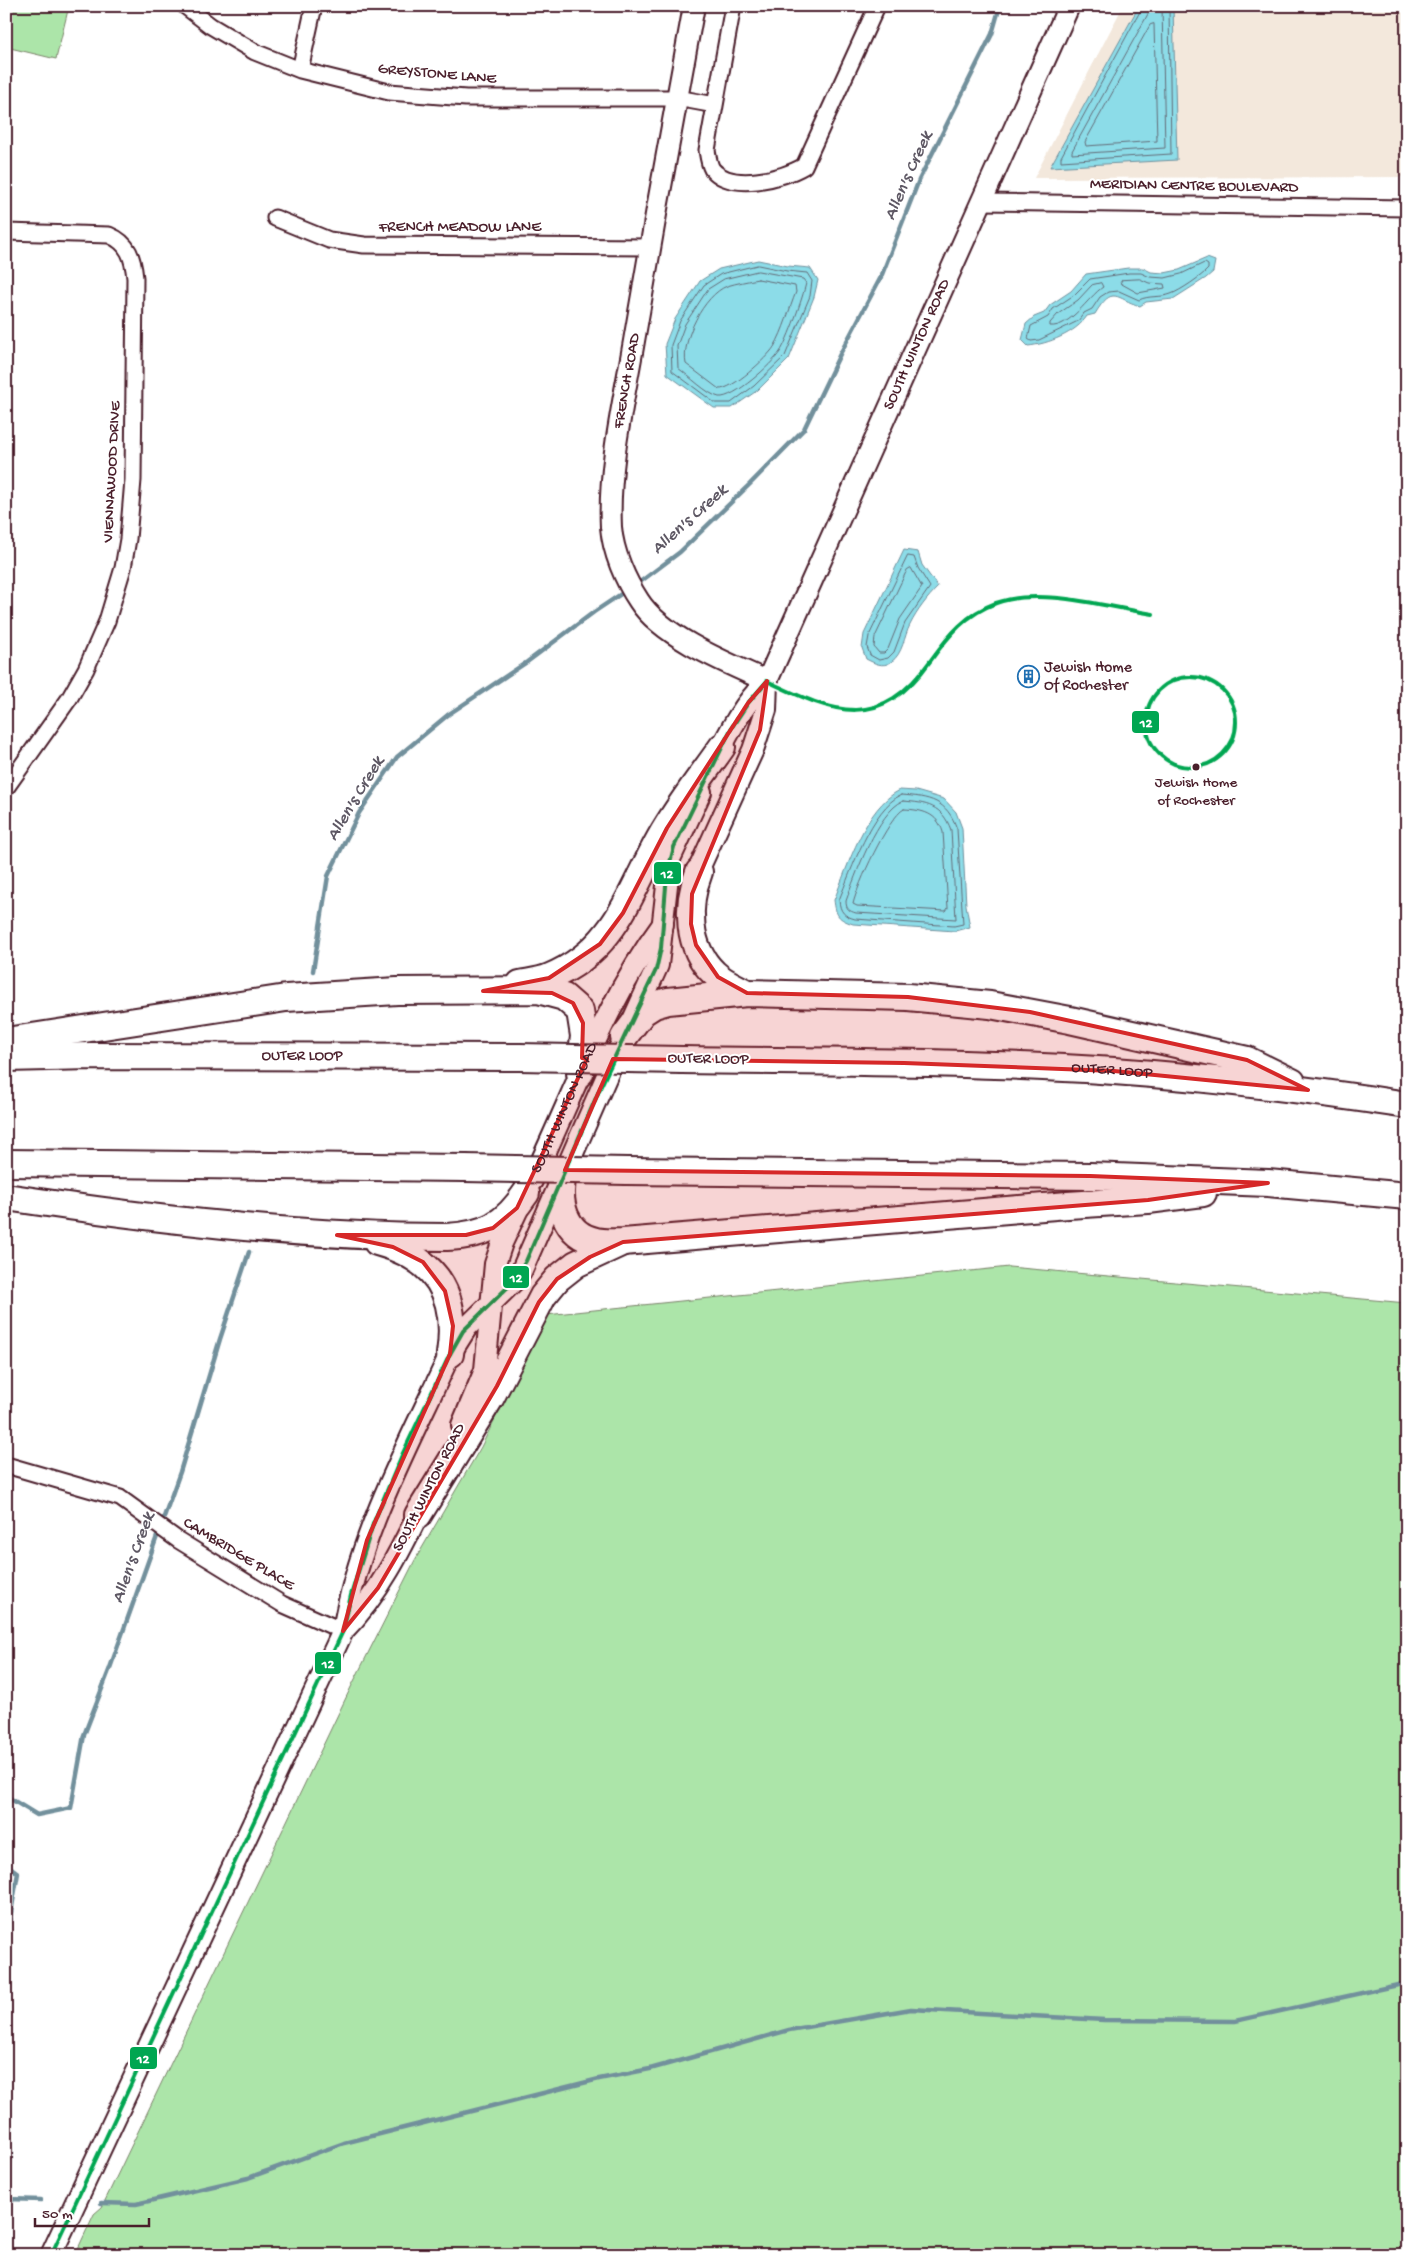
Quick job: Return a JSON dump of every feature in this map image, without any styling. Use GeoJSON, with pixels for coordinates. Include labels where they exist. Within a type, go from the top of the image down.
{"type":"FeatureCollection","features":[{"type":"Feature","properties":{"kind":"highway"},"geometry":{"type":"LineString","coordinates":[[483,991],[549,978],[579,962],[600,944],[623,913],[667,828],[722,747]]}},
{"type":"Feature","properties":{"kind":"highway"},"geometry":{"type":"LineString","coordinates":[[699,872],[693,889],[690,912],[697,947],[706,965],[747,993]]}},
{"type":"Feature","properties":{"kind":"highway"},"geometry":{"type":"LineString","coordinates":[[6,1042],[67,1034],[202,1010],[286,998],[357,993],[546,991],[564,997],[580,1011],[583,1023],[583,1055],[580,1073]]}},
{"type":"Feature","properties":{"kind":"highway"},"geometry":{"type":"LineString","coordinates":[[624,1037],[643,1012],[661,1002],[747,993],[908,997],[971,1003],[1030,1012],[1247,1060],[1308,1090]]}},
{"type":"Feature","properties":{"kind":"highway","name":"OUTER LOOP"},"geometry":{"type":"LineString","coordinates":[[6,1058],[91,1056],[518,1057],[904,1063],[1114,1071],[1308,1090],[1407,1104]]}},
{"type":"Feature","properties":{"kind":"highway"},"geometry":{"type":"LineString","coordinates":[[6,1163],[1090,1176],[1268,1184],[1407,1196]]}},
{"type":"Feature","properties":{"kind":"highway"},"geometry":{"type":"LineString","coordinates":[[563,1176],[560,1189],[561,1205],[572,1226],[591,1239],[623,1242],[1148,1200],[1268,1184]]}},
{"type":"Feature","properties":{"kind":"highway"},"geometry":{"type":"LineString","coordinates":[[6,1196],[160,1217],[337,1235],[437,1237],[466,1236],[493,1228],[513,1212],[526,1194]]}},
{"type":"Feature","properties":{"kind":"highway"},"geometry":{"type":"LineString","coordinates":[[337,1235],[393,1247],[410,1254],[429,1268],[441,1284],[450,1306],[453,1326],[450,1354]]}},
{"type":"Feature","properties":{"kind":"highway"},"geometry":{"type":"LineString","coordinates":[[418,1516],[494,1392],[543,1296],[557,1279],[576,1264],[623,1242]]}},
{"type":"Feature","properties":{"kind":"main road","name":"FRENCH ROAD"},"geometry":{"type":"LineString","coordinates":[[694,6],[650,247],[618,438],[611,506],[612,530],[628,583],[648,612],[682,639],[767,682]]}},
{"type":"Feature","properties":{"kind":"main road","name":"SOUTH WINTON ROAD"},"geometry":{"type":"LineString","coordinates":[[52,2255],[343,1631],[352,1590],[367,1540],[450,1354],[464,1331],[521,1272],[598,1091],[656,970],[663,924],[666,874],[671,855],[722,747],[748,703],[767,682],[1069,6]]}},
{"type":"Feature","properties":{"kind":"main road","name":"SOUTH WINTON ROAD"},"geometry":{"type":"LineString","coordinates":[[343,1631],[362,1612],[378,1588],[418,1516],[483,1377],[488,1355],[491,1303],[498,1253],[580,1073],[630,971],[699,872],[757,740],[766,710],[767,682]]}},
{"type":"Feature","properties":{"kind":"street","name":"GREYSTONE LANE"},"geometry":{"type":"LineString","coordinates":[[185,6],[211,26],[255,52],[300,70],[389,92],[466,98],[677,98],[715,105]]}},
{"type":"Feature","properties":{"kind":"street"},"geometry":{"type":"LineString","coordinates":[[300,70],[314,6]]}},
{"type":"Feature","properties":{"kind":"street"},"geometry":{"type":"LineString","coordinates":[[733,6],[707,150],[711,168],[723,178],[738,182],[753,181],[795,171],[804,166],[877,6]]}},
{"type":"Feature","properties":{"kind":"street","name":"MERIDIAN CENTRE BOULEVARD"},"geometry":{"type":"LineString","coordinates":[[981,202],[1407,208]]}},
{"type":"Feature","properties":{"kind":"street","name":"FRENCH MEADOW LANE"},"geometry":{"type":"LineString","coordinates":[[275,218],[329,240],[354,244],[650,247]]}},
{"type":"Feature","properties":{"kind":"street","name":"VIENNAWOOD DRIVE"},"geometry":{"type":"LineString","coordinates":[[6,232],[109,235],[117,238],[127,247],[133,259],[135,278],[133,480],[128,539],[123,568],[107,621],[86,669],[63,707],[6,788]]}},
{"type":"Feature","properties":{"kind":"street","name":"CAMBRIDGE PLACE"},"geometry":{"type":"LineString","coordinates":[[6,1465],[120,1498],[178,1540],[282,1604],[343,1631]]}},
{"type":"Feature","properties":{"kind":"highlighted area"},"geometry":{"type":"Polygon","coordinates":[[[767,681],[760,730],[692,894],[691,924],[696,945],[718,977],[747,993],[908,997],[1030,1012],[1247,1060],[1308,1090],[1114,1071],[904,1063],[613,1059],[565,1170],[1090,1176],[1268,1183],[1148,1200],[623,1242],[590,1257],[557,1279],[539,1302],[497,1386],[378,1588],[343,1631],[367,1540],[450,1354],[453,1326],[445,1291],[423,1262],[393,1247],[337,1235],[466,1235],[493,1228],[517,1208],[587,1059],[582,1058],[583,1023],[573,1003],[552,993],[483,991],[549,978],[600,944],[623,913],[667,828],[748,703],[767,681]]]}},
{"type":"Feature","properties":{"kind":"shaded area"},"geometry":{"type":"Polygon","coordinates":[[[1123,6],[1407,6],[1407,177],[1034,178],[1123,6]]]}},
{"type":"Feature","properties":{"kind":"green space"},"geometry":{"type":"Polygon","coordinates":[[[6,6],[69,6],[56,59],[6,47],[6,6]]]}},
{"type":"Feature","properties":{"kind":"green space"},"geometry":{"type":"Polygon","coordinates":[[[1009,1267],[1407,1303],[1407,2255],[75,2255],[94,2214],[102,2207],[353,1683],[415,1560],[481,1447],[546,1315],[1009,1267]]]}},
{"type":"Feature","properties":{"kind":"water"},"geometry":{"type":"Polygon","coordinates":[[[1139,6],[1173,6],[1177,160],[1050,167],[1139,6]]]}},
{"type":"Feature","properties":{"kind":"water"},"geometry":{"type":"Polygon","coordinates":[[[1207,258],[1215,261],[1213,272],[1173,299],[1146,302],[1140,306],[1111,296],[1106,299],[1095,314],[1087,316],[1076,328],[1061,337],[1028,346],[1022,340],[1026,324],[1034,317],[1044,313],[1050,305],[1071,291],[1086,274],[1128,268],[1143,268],[1151,272],[1164,273],[1179,270],[1207,258]]]}},
{"type":"Feature","properties":{"kind":"water"},"geometry":{"type":"Polygon","coordinates":[[[758,260],[810,268],[818,280],[814,297],[789,359],[758,390],[732,408],[714,408],[667,374],[665,344],[675,319],[700,281],[719,269],[758,260]]]}},
{"type":"Feature","properties":{"kind":"water"},"geometry":{"type":"Polygon","coordinates":[[[904,550],[918,552],[922,565],[938,587],[916,615],[908,629],[901,650],[895,659],[885,665],[879,664],[866,659],[862,648],[864,634],[904,550]]]}},
{"type":"Feature","properties":{"kind":"water"},"geometry":{"type":"Polygon","coordinates":[[[900,790],[916,791],[944,799],[956,812],[962,828],[966,905],[970,927],[955,931],[853,924],[841,918],[837,913],[834,900],[867,823],[888,798],[900,790]]]}},
{"type":"Feature","properties":{"kind":"waterway","name":"Allen's Creek"},"geometry":{"type":"LineString","coordinates":[[636,585],[680,552],[804,429],[840,354],[881,277],[919,180],[992,34],[1000,6]]}},
{"type":"Feature","properties":{"kind":"waterway","name":"Allen's Creek"},"geometry":{"type":"LineString","coordinates":[[313,971],[328,876],[359,813],[397,757],[449,714],[527,662],[627,590]]}},
{"type":"Feature","properties":{"kind":"waterway","name":"Allen's Creek"},"geometry":{"type":"LineString","coordinates":[[6,1796],[37,1815],[71,1808],[84,1735],[180,1472],[220,1339],[249,1252]]}},
{"type":"Feature","properties":{"kind":"waterway","name":"Allen's Creek"},"geometry":{"type":"LineString","coordinates":[[6,1864],[18,1873],[6,1940]]}},
{"type":"Feature","properties":{"kind":"waterway"},"geometry":{"type":"LineString","coordinates":[[101,2203],[136,2204],[248,2178],[344,2143],[599,2079],[650,2069],[789,2030],[911,2009],[1104,2020],[1235,2021],[1407,1983]]}},
{"type":"Feature","properties":{"kind":"waterway","name":"Allen's Creek"},"geometry":{"type":"LineString","coordinates":[[6,2131],[11,2153],[6,2203]]}},
{"type":"Feature","properties":{"kind":"waterway"},"geometry":{"type":"LineString","coordinates":[[8,2199],[41,2200]]}},
{"type":"Feature","properties":{"kind":"transit line","name":"12"},"geometry":{"type":"LineString","coordinates":[[767,681],[792,693],[836,708],[856,710],[875,707],[894,698],[912,683],[952,634],[967,619],[996,603],[1033,597],[1053,598],[1095,603],[1153,614]]}},
{"type":"Feature","properties":{"kind":"transit line","name":"12"},"geometry":{"type":"LineString","coordinates":[[1191,677],[1208,680],[1223,690],[1233,705],[1236,722],[1233,739],[1223,754],[1208,764],[1191,767],[1174,764],[1159,754],[1149,739],[1146,722],[1149,705],[1159,690],[1174,680],[1191,677]]}},
{"type":"Feature","properties":{"kind":"transit line","name":"12"},"geometry":{"type":"LineString","coordinates":[[51,2255],[343,1631],[351,1595],[373,1524],[402,1455],[450,1354],[463,1331],[513,1282],[526,1261],[601,1086],[656,970],[661,948],[667,874],[674,847],[732,727],[748,703],[767,681]]}},
{"type":"Feature","properties":{"kind":"place","name":"Jewish Home Of Rochester"},"geometry":{"type":"Point","coordinates":[1028,677]}},
{"type":"Feature","properties":{"kind":"place","name":"Jewish Home of Rochester"},"geometry":{"type":"Point","coordinates":[1196,767]}}]}
